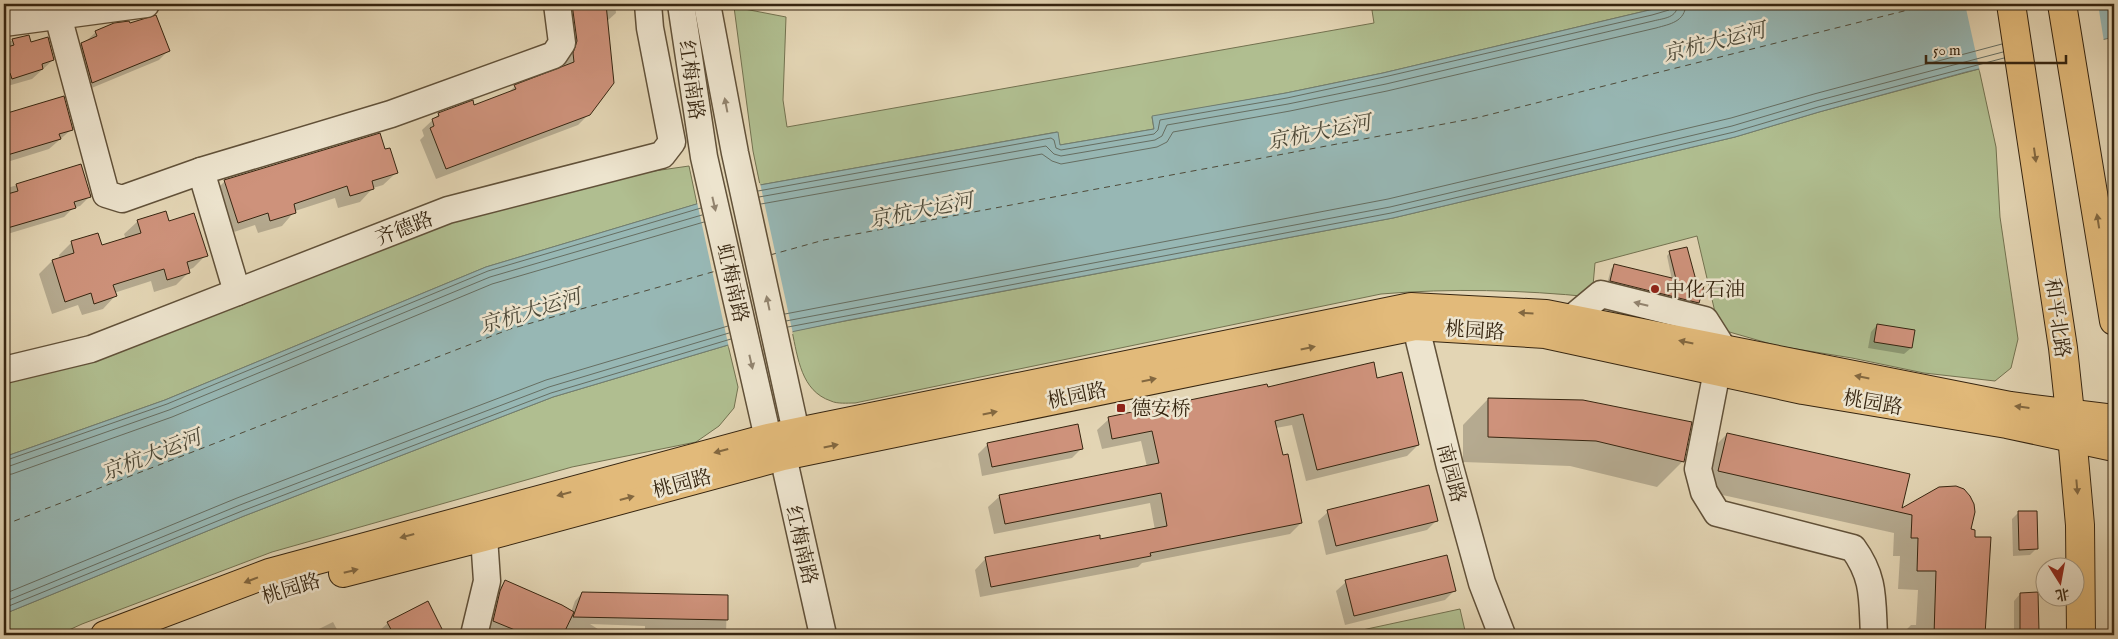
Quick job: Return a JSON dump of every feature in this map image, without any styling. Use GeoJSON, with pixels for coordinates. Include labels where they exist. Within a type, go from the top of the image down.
{"type":"FeatureCollection","features":[{"type":"Feature","properties":{"kind":"main road","name":"和平北路"},"geometry":{"type":"LineString","coordinates":[[2011,4],[2028,106],[2063,348],[2072,426],[2080,525],[2081,635]]}},
{"type":"Feature","properties":{"kind":"main road"},"geometry":{"type":"LineString","coordinates":[[2062,4],[2114,321]]}},
{"type":"Feature","properties":{"kind":"main road","name":"桃园路"},"geometry":{"type":"LineString","coordinates":[[776,447],[796,432],[1413,316],[1546,314],[1571,319],[1720,361]]}},
{"type":"Feature","properties":{"kind":"main road","name":"桃园路"},"geometry":{"type":"LineString","coordinates":[[156,635],[283,588],[484,537],[776,447],[1413,316],[1545,334],[2010,406],[2072,426]]}},
{"type":"Feature","properties":{"kind":"main road"},"geometry":{"type":"LineString","coordinates":[[2072,426],[2114,419]]}},
{"type":"Feature","properties":{"kind":"main road"},"geometry":{"type":"LineString","coordinates":[[2072,426],[2114,447]]}},
{"type":"Feature","properties":{"kind":"main road"},"geometry":{"type":"LineString","coordinates":[[105,635],[269,573],[776,447]]}},
{"type":"Feature","properties":{"kind":"street"},"geometry":{"type":"LineString","coordinates":[[4,23],[146,4]]}},
{"type":"Feature","properties":{"kind":"street"},"geometry":{"type":"LineString","coordinates":[[58,16],[106,194],[122,199],[201,171],[391,114],[554,55],[562,43],[557,4]]}},
{"type":"Feature","properties":{"kind":"street","name":"齐德路"},"geometry":{"type":"LineString","coordinates":[[4,370],[91,349],[448,210],[662,155],[672,142],[650,28],[648,4]]}},
{"type":"Feature","properties":{"kind":"street","name":"红梅南路"},"geometry":{"type":"LineString","coordinates":[[681,4],[704,156]]}},
{"type":"Feature","properties":{"kind":"street","name":"红梅南路"},"geometry":{"type":"LineString","coordinates":[[707,4],[735,153]]}},
{"type":"Feature","properties":{"kind":"street","name":"虹梅南路"},"geometry":{"type":"LineString","coordinates":[[735,153],[796,432]]}},
{"type":"Feature","properties":{"kind":"street","name":"虹梅南路"},"geometry":{"type":"LineString","coordinates":[[704,156],[762,410]]}},
{"type":"Feature","properties":{"kind":"street"},"geometry":{"type":"LineString","coordinates":[[201,171],[238,292]]}},
{"type":"Feature","properties":{"kind":"street","name":"南园路"},"geometry":{"type":"LineString","coordinates":[[1413,316],[1450,467],[1482,583],[1502,635]]}},
{"type":"Feature","properties":{"kind":"street"},"geometry":{"type":"LineString","coordinates":[[1720,361],[1698,469],[1704,492],[1717,513],[1852,548],[1864,563],[1871,584],[1874,635]]}},
{"type":"Feature","properties":{"kind":"street","name":"红梅南路"},"geometry":{"type":"LineString","coordinates":[[762,410],[776,447],[822,635]]}},
{"type":"Feature","properties":{"kind":"street"},"geometry":{"type":"LineString","coordinates":[[474,635],[487,581],[484,537]]}},
{"type":"Feature","properties":{"kind":"green space"},"geometry":{"type":"Polygon","coordinates":[[[1371,4],[1675,4],[1383,73],[1152,117],[1154,129],[1060,145],[1057,132],[760,185],[753,151],[734,7],[786,17],[783,100],[787,127],[1374,23],[1371,4]]]}},
{"type":"Feature","properties":{"kind":"green space"},"geometry":{"type":"Polygon","coordinates":[[[1979,69],[1996,147],[2000,217],[2018,339],[2011,368],[1995,381],[1924,373],[1852,358],[1778,346],[1719,329],[1697,236],[1595,263],[1592,297],[1486,291],[1381,294],[855,403],[833,402],[813,390],[802,372],[796,352],[792,331],[1393,218],[1735,137],[1819,112],[1979,69]]]}},
{"type":"Feature","properties":{"kind":"green space"},"geometry":{"type":"Polygon","coordinates":[[[689,166],[697,204],[486,267],[165,400],[4,457],[4,435],[7,434],[4,419],[4,381],[450,221],[619,176],[689,166]]]}},
{"type":"Feature","properties":{"kind":"green space"},"geometry":{"type":"Polygon","coordinates":[[[728,345],[738,387],[734,408],[719,426],[696,442],[572,467],[272,552],[82,624],[58,635],[4,635],[4,614],[244,516],[553,397],[728,345]]]}},
{"type":"Feature","properties":{"kind":"green space"},"geometry":{"type":"Polygon","coordinates":[[[1460,609],[1466,635],[1339,635],[1460,609]]]}},
{"type":"Feature","properties":{"kind":"water","name":"京杭大运河"},"geometry":{"type":"Polygon","coordinates":[[[1675,4],[2114,4],[2114,37],[1966,72],[1735,137],[1393,218],[849,320],[728,345],[553,397],[244,516],[4,614],[4,457],[165,400],[486,267],[760,185],[1058,132],[1060,145],[1154,129],[1152,116],[1286,93],[1383,73],[1675,4]]]}},
{"type":"Feature","properties":{"kind":"pier"},"geometry":{"type":"Polygon","coordinates":[[[1965,4],[2098,4],[2104,42],[1980,72],[1965,4]]]}},
{"type":"Feature","properties":{"kind":"pier"},"geometry":{"type":"Polygon","coordinates":[[[760,183],[793,334],[729,348],[697,202],[760,183]]]}},
{"type":"Feature","properties":{"kind":"building"},"geometry":{"type":"Polygon","coordinates":[[[572,4],[606,4],[614,83],[590,115],[446,169],[430,128],[434,126],[432,119],[439,116],[438,113],[473,100],[474,105],[516,89],[514,85],[574,62],[573,53],[577,41],[572,4]]]}},
{"type":"Feature","properties":{"kind":"building"},"geometry":{"type":"Polygon","coordinates":[[[156,15],[170,51],[92,83],[81,43],[97,36],[95,31],[114,23],[129,21],[130,23],[156,15]]]}},
{"type":"Feature","properties":{"kind":"building"},"geometry":{"type":"Polygon","coordinates":[[[29,35],[31,42],[48,37],[54,60],[42,64],[43,69],[12,79],[10,73],[4,75],[4,48],[14,45],[12,39],[29,35]]]}},
{"type":"Feature","properties":{"kind":"building"},"geometry":{"type":"Polygon","coordinates":[[[64,96],[73,130],[59,134],[61,139],[4,156],[4,114],[64,96]]]}},
{"type":"Feature","properties":{"kind":"building"},"geometry":{"type":"Polygon","coordinates":[[[380,133],[385,149],[390,148],[398,173],[372,181],[374,189],[350,196],[347,186],[294,204],[296,213],[270,221],[268,213],[238,223],[224,180],[380,133]]]}},
{"type":"Feature","properties":{"kind":"building"},"geometry":{"type":"Polygon","coordinates":[[[81,164],[91,197],[74,202],[76,208],[4,229],[4,195],[18,191],[16,184],[81,164]]]}},
{"type":"Feature","properties":{"kind":"building"},"geometry":{"type":"Polygon","coordinates":[[[166,211],[169,221],[194,213],[208,256],[187,262],[190,273],[167,280],[164,269],[113,285],[117,296],[94,304],[91,293],[65,302],[52,260],[74,253],[71,241],[98,233],[102,245],[141,233],[137,220],[166,211]]]}},
{"type":"Feature","properties":{"kind":"building"},"geometry":{"type":"Polygon","coordinates":[[[1687,247],[1697,284],[1704,286],[1699,303],[1610,281],[1614,264],[1676,279],[1669,251],[1687,247]]]}},
{"type":"Feature","properties":{"kind":"building"},"geometry":{"type":"Polygon","coordinates":[[[1877,324],[1915,330],[1912,348],[1874,342],[1877,324]]]}},
{"type":"Feature","properties":{"kind":"building"},"geometry":{"type":"Polygon","coordinates":[[[1374,362],[1377,378],[1402,372],[1419,445],[1317,470],[1303,414],[1275,421],[1283,455],[1288,454],[1302,523],[1150,553],[1151,556],[991,587],[985,557],[1100,535],[1100,539],[1167,526],[1161,493],[1005,524],[999,495],[1159,463],[1152,431],[1112,439],[1108,417],[1267,384],[1268,387],[1374,362]]]}},
{"type":"Feature","properties":{"kind":"building"},"geometry":{"type":"Polygon","coordinates":[[[1488,398],[1583,400],[1692,422],[1684,462],[1596,441],[1488,437],[1488,398]]]}},
{"type":"Feature","properties":{"kind":"building"},"geometry":{"type":"Polygon","coordinates":[[[1078,424],[1083,449],[992,467],[987,443],[1078,424]]]}},
{"type":"Feature","properties":{"kind":"building"},"geometry":{"type":"Polygon","coordinates":[[[1727,433],[1910,474],[1902,508],[1939,487],[1956,486],[1964,489],[1974,504],[1975,512],[1971,529],[1975,530],[1975,537],[1991,537],[1985,635],[1934,635],[1936,571],[1917,571],[1918,538],[1911,538],[1912,515],[1718,471],[1727,433]]]}},
{"type":"Feature","properties":{"kind":"building"},"geometry":{"type":"Polygon","coordinates":[[[1429,485],[1438,521],[1336,546],[1327,510],[1429,485]]]}},
{"type":"Feature","properties":{"kind":"building"},"geometry":{"type":"Polygon","coordinates":[[[2018,511],[2037,511],[2038,549],[2019,550],[2018,511]]]}},
{"type":"Feature","properties":{"kind":"building"},"geometry":{"type":"Polygon","coordinates":[[[1447,555],[1456,591],[1354,616],[1345,580],[1447,555]]]}},
{"type":"Feature","properties":{"kind":"building"},"geometry":{"type":"Polygon","coordinates":[[[505,580],[574,612],[563,635],[527,635],[493,621],[500,591],[505,580]]]}},
{"type":"Feature","properties":{"kind":"building"},"geometry":{"type":"Polygon","coordinates":[[[582,592],[728,595],[728,620],[573,617],[582,592]]]}},
{"type":"Feature","properties":{"kind":"building"},"geometry":{"type":"Polygon","coordinates":[[[2036,592],[2039,631],[2020,631],[2020,593],[2036,592]]]}},
{"type":"Feature","properties":{"kind":"building"},"geometry":{"type":"Polygon","coordinates":[[[428,601],[445,635],[394,635],[387,622],[428,601]]]}},
{"type":"Feature","properties":{"kind":"ferry route"},"geometry":{"type":"LineString","coordinates":[[770,255],[824,240],[1476,118],[1932,4]]}},
{"type":"Feature","properties":{"kind":"ferry route"},"geometry":{"type":"LineString","coordinates":[[4,525],[510,329],[716,271]]}},
{"type":"Feature","properties":{"kind":"place","name":"中化石油"},"geometry":{"type":"Point","coordinates":[1655,289]}},
{"type":"Feature","properties":{"kind":"place","name":"德安桥"},"geometry":{"type":"Point","coordinates":[1121,408]}}]}
